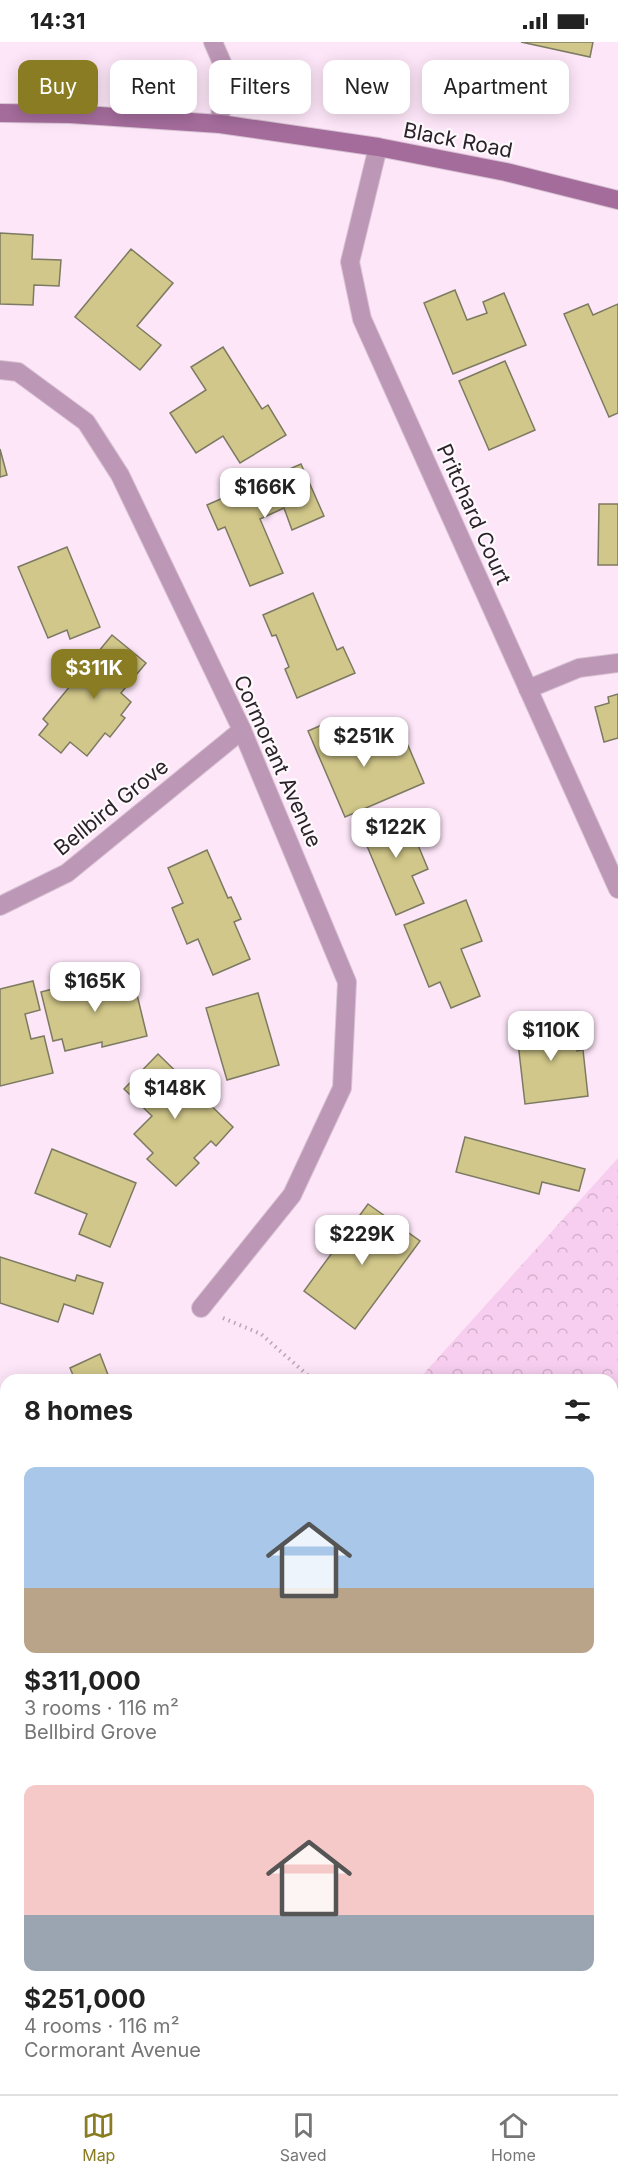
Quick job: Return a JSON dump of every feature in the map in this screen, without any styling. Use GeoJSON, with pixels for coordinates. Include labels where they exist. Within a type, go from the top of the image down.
{"type":"FeatureCollection","features":[{"type":"Feature","properties":{"kind":"main road","name":"Black Road"},"geometry":{"type":"LineString","coordinates":[[0,113],[70,114],[219,124],[378,147],[506,172],[618,200]]}},
{"type":"Feature","properties":{"kind":"street"},"geometry":{"type":"LineString","coordinates":[[213,42],[223,65],[219,124]]}},
{"type":"Feature","properties":{"kind":"street","name":"Pritchard Court"},"geometry":{"type":"LineString","coordinates":[[378,147],[350,262],[362,319],[618,889]]}},
{"type":"Feature","properties":{"kind":"street","name":"Cormorant Avenue"},"geometry":{"type":"LineString","coordinates":[[0,370],[18,372],[86,422],[120,475],[242,730],[347,982],[342,1088],[292,1195],[201,1308]]}},
{"type":"Feature","properties":{"kind":"street"},"geometry":{"type":"LineString","coordinates":[[528,689],[579,668],[618,663]]}},
{"type":"Feature","properties":{"kind":"street","name":"Bellbird Grove"},"geometry":{"type":"LineString","coordinates":[[0,906],[67,873],[242,730]]}},
{"type":"Feature","properties":{"kind":"path"},"geometry":{"type":"LineString","coordinates":[[201,1308],[261,1334],[306,1374]]}},
{"type":"Feature","properties":{"kind":"green space"},"geometry":{"type":"Polygon","coordinates":[[[618,1158],[618,1374],[423,1374],[618,1158]]]}},
{"type":"Feature","properties":{"kind":"building"},"geometry":{"type":"Polygon","coordinates":[[[521,42],[593,42],[590,57],[521,42]]]}},
{"type":"Feature","properties":{"kind":"building"},"geometry":{"type":"Polygon","coordinates":[[[0,233],[33,235],[32,259],[61,260],[59,286],[34,285],[33,305],[0,304],[0,233]]]}},
{"type":"Feature","properties":{"kind":"building"},"geometry":{"type":"Polygon","coordinates":[[[131,249],[173,283],[137,326],[161,345],[140,370],[75,317],[131,249]]]}},
{"type":"Feature","properties":{"kind":"building"},"geometry":{"type":"Polygon","coordinates":[[[455,290],[467,320],[487,313],[483,302],[504,293],[526,345],[453,374],[424,303],[455,290]]]}},
{"type":"Feature","properties":{"kind":"building"},"geometry":{"type":"Polygon","coordinates":[[[588,304],[593,315],[618,304],[618,413],[609,417],[564,314],[588,304]]]}},
{"type":"Feature","properties":{"kind":"building"},"geometry":{"type":"Polygon","coordinates":[[[223,347],[262,409],[268,405],[286,435],[240,463],[223,436],[196,453],[170,413],[206,390],[191,367],[223,347]]]}},
{"type":"Feature","properties":{"kind":"building"},"geometry":{"type":"Polygon","coordinates":[[[505,361],[535,430],[489,450],[459,381],[505,361]]]}},
{"type":"Feature","properties":{"kind":"building"},"geometry":{"type":"Polygon","coordinates":[[[0,449],[7,475],[0,477],[0,449]]]}},
{"type":"Feature","properties":{"kind":"building"},"geometry":{"type":"Polygon","coordinates":[[[301,464],[324,516],[292,530],[284,508],[260,519],[283,573],[250,586],[225,527],[218,530],[207,505],[301,464]]]}},
{"type":"Feature","properties":{"kind":"building"},"geometry":{"type":"Polygon","coordinates":[[[599,504],[618,504],[618,565],[598,565],[599,504]]]}},
{"type":"Feature","properties":{"kind":"building"},"geometry":{"type":"Polygon","coordinates":[[[67,547],[100,627],[70,639],[67,630],[48,638],[18,567],[67,547]]]}},
{"type":"Feature","properties":{"kind":"building"},"geometry":{"type":"Polygon","coordinates":[[[313,593],[337,650],[343,647],[355,673],[297,698],[285,669],[289,667],[276,635],[272,636],[263,615],[313,593]]]}},
{"type":"Feature","properties":{"kind":"building"},"geometry":{"type":"Polygon","coordinates":[[[112,635],[146,663],[121,693],[131,702],[121,715],[125,718],[110,737],[105,733],[87,756],[70,742],[61,753],[39,735],[48,724],[43,719],[112,635]]]}},
{"type":"Feature","properties":{"kind":"building"},"geometry":{"type":"Polygon","coordinates":[[[618,694],[618,738],[604,742],[595,707],[609,703],[608,697],[618,694]]]}},
{"type":"Feature","properties":{"kind":"building"},"geometry":{"type":"Polygon","coordinates":[[[336,719],[344,736],[355,731],[364,753],[404,736],[424,783],[345,817],[308,731],[336,719]]]}},
{"type":"Feature","properties":{"kind":"building"},"geometry":{"type":"Polygon","coordinates":[[[403,809],[428,869],[412,876],[424,903],[396,915],[359,827],[403,809]]]}},
{"type":"Feature","properties":{"kind":"building"},"geometry":{"type":"Polygon","coordinates":[[[207,850],[228,898],[231,897],[241,919],[234,922],[250,959],[213,975],[198,939],[187,944],[172,908],[183,903],[168,868],[207,850]]]}},
{"type":"Feature","properties":{"kind":"building"},"geometry":{"type":"Polygon","coordinates":[[[466,900],[482,941],[461,949],[480,996],[451,1008],[440,982],[429,987],[404,925],[466,900]]]}},
{"type":"Feature","properties":{"kind":"building"},"geometry":{"type":"Polygon","coordinates":[[[132,974],[147,1036],[102,1047],[102,1042],[65,1051],[62,1039],[53,1041],[41,992],[75,983],[77,987],[132,974]]]}},
{"type":"Feature","properties":{"kind":"building"},"geometry":{"type":"Polygon","coordinates":[[[33,981],[40,1010],[25,1014],[31,1039],[44,1036],[53,1073],[0,1086],[0,989],[33,981]]]}},
{"type":"Feature","properties":{"kind":"building"},"geometry":{"type":"Polygon","coordinates":[[[258,993],[279,1065],[227,1080],[206,1008],[258,993]]]}},
{"type":"Feature","properties":{"kind":"building"},"geometry":{"type":"Polygon","coordinates":[[[574,1018],[577,1051],[583,1050],[588,1096],[525,1104],[516,1025],[574,1018]]]}},
{"type":"Feature","properties":{"kind":"building"},"geometry":{"type":"Polygon","coordinates":[[[158,1054],[233,1127],[216,1146],[211,1141],[194,1158],[199,1163],[176,1186],[147,1159],[153,1153],[134,1134],[152,1116],[124,1089],[158,1054]]]}},
{"type":"Feature","properties":{"kind":"building"},"geometry":{"type":"Polygon","coordinates":[[[465,1137],[585,1169],[579,1191],[542,1182],[539,1194],[456,1172],[465,1137]]]}},
{"type":"Feature","properties":{"kind":"building"},"geometry":{"type":"Polygon","coordinates":[[[52,1149],[136,1183],[110,1247],[79,1234],[87,1214],[35,1193],[52,1149]]]}},
{"type":"Feature","properties":{"kind":"building"},"geometry":{"type":"Polygon","coordinates":[[[368,1204],[420,1241],[355,1329],[304,1291],[368,1204]]]}},
{"type":"Feature","properties":{"kind":"building"},"geometry":{"type":"Polygon","coordinates":[[[0,1257],[75,1281],[77,1275],[103,1283],[93,1314],[64,1304],[58,1322],[0,1303],[0,1257]]]}},
{"type":"Feature","properties":{"kind":"building"},"geometry":{"type":"Polygon","coordinates":[[[100,1354],[108,1374],[72,1374],[70,1368],[100,1354]]]}}]}
